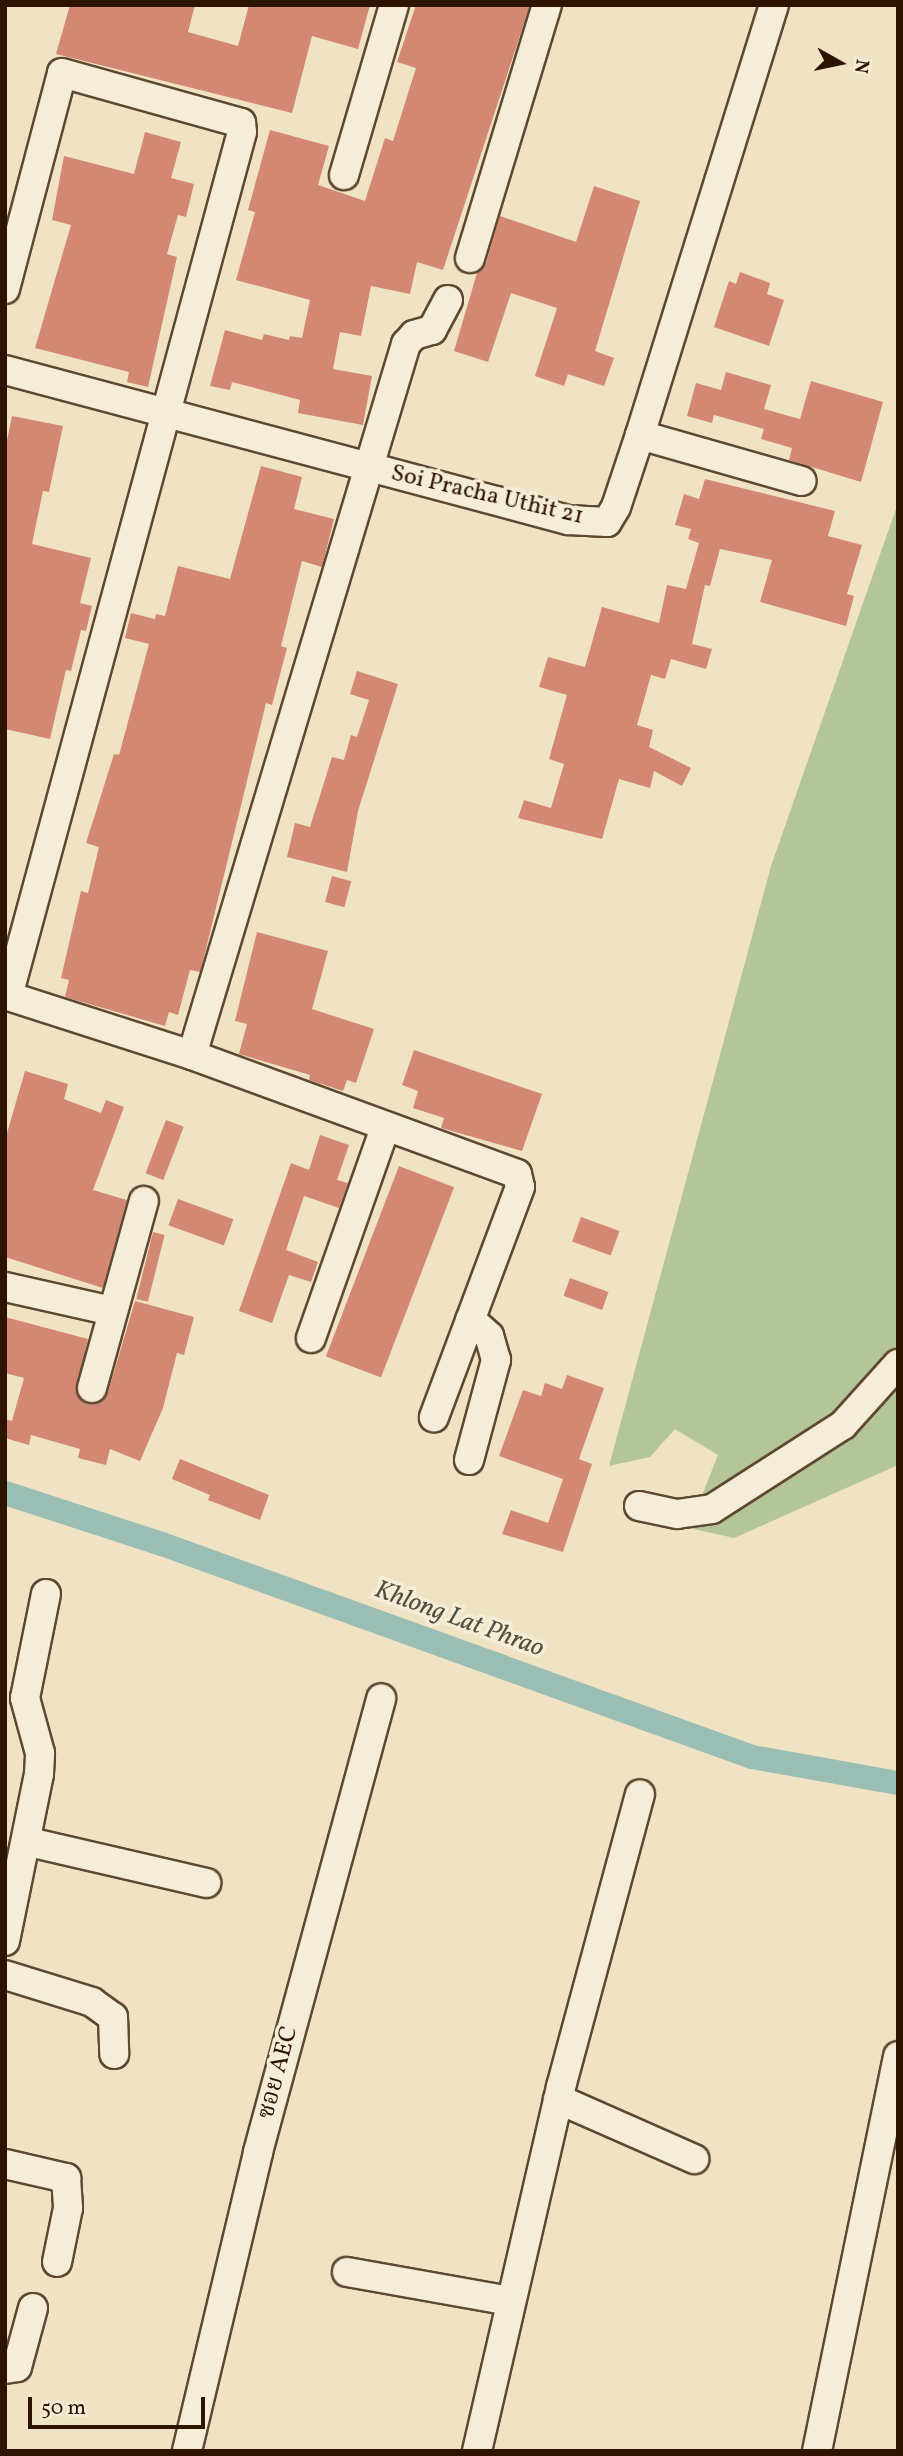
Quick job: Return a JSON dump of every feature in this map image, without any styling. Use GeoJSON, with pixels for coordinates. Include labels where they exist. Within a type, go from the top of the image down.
{"type":"FeatureCollection","features":[{"type":"Feature","properties":{"kind":"street"},"geometry":{"type":"LineString","coordinates":[[344,176],[394,5]]}},
{"type":"Feature","properties":{"kind":"street"},"geometry":{"type":"LineString","coordinates":[[470,258],[547,5]]}},
{"type":"Feature","properties":{"kind":"street","name":"Soi Pracha Uthit 21"},"geometry":{"type":"LineString","coordinates":[[5,370],[568,520],[607,522],[616,507],[640,435],[774,5]]}},
{"type":"Feature","properties":{"kind":"street"},"geometry":{"type":"LineString","coordinates":[[5,289],[62,73],[236,118],[242,132],[6,1000],[192,1055],[385,1128],[509,1170],[520,1180],[434,1417]]}},
{"type":"Feature","properties":{"kind":"street"},"geometry":{"type":"LineString","coordinates":[[192,1055],[406,344],[414,335],[432,330],[448,300]]}},
{"type":"Feature","properties":{"kind":"street"},"geometry":{"type":"LineString","coordinates":[[640,435],[802,481]]}},
{"type":"Feature","properties":{"kind":"street"},"geometry":{"type":"LineString","coordinates":[[311,1338],[385,1128]]}},
{"type":"Feature","properties":{"kind":"street"},"geometry":{"type":"LineString","coordinates":[[92,1388],[144,1201]]}},
{"type":"Feature","properties":{"kind":"street"},"geometry":{"type":"LineString","coordinates":[[5,1287],[112,1311]]}},
{"type":"Feature","properties":{"kind":"street"},"geometry":{"type":"LineString","coordinates":[[469,1460],[496,1360],[489,1336],[470,1319]]}},
{"type":"Feature","properties":{"kind":"street"},"geometry":{"type":"LineString","coordinates":[[639,1506],[677,1514],[712,1509],[843,1425],[898,1364]]}},
{"type":"Feature","properties":{"kind":"street"},"geometry":{"type":"LineString","coordinates":[[5,1941],[29,1842],[40,1753],[27,1712],[25,1687],[46,1594]]}},
{"type":"Feature","properties":{"kind":"street","name":"ซอย AEC"},"geometry":{"type":"LineString","coordinates":[[187,2451],[258,2152],[382,1698]]}},
{"type":"Feature","properties":{"kind":"street"},"geometry":{"type":"LineString","coordinates":[[477,2451],[558,2099],[640,1794]]}},
{"type":"Feature","properties":{"kind":"street"},"geometry":{"type":"LineString","coordinates":[[29,1842],[206,1883]]}},
{"type":"Feature","properties":{"kind":"street"},"geometry":{"type":"LineString","coordinates":[[5,1975],[92,2002],[113,2017],[114,2054]]}},
{"type":"Feature","properties":{"kind":"street"},"geometry":{"type":"LineString","coordinates":[[817,2451],[898,2056]]}},
{"type":"Feature","properties":{"kind":"street"},"geometry":{"type":"LineString","coordinates":[[558,2099],[694,2159]]}},
{"type":"Feature","properties":{"kind":"street"},"geometry":{"type":"LineString","coordinates":[[5,2164],[66,2178],[68,2208],[57,2262]]}},
{"type":"Feature","properties":{"kind":"street"},"geometry":{"type":"LineString","coordinates":[[348,2272],[510,2301]]}},
{"type":"Feature","properties":{"kind":"street"},"geometry":{"type":"LineString","coordinates":[[5,2369],[17,2367],[33,2308]]}},
{"type":"Feature","properties":{"kind":"green space"},"geometry":{"type":"Polygon","coordinates":[[[898,503],[898,1465],[734,1538],[689,1528],[718,1455],[675,1429],[650,1457],[609,1466],[771,866],[898,503]]]}},
{"type":"Feature","properties":{"kind":"building"},"geometry":{"type":"Polygon","coordinates":[[[70,5],[195,5],[188,32],[238,46],[249,5],[370,5],[358,49],[312,36],[292,113],[56,54],[70,5]]]}},
{"type":"Feature","properties":{"kind":"building"},"geometry":{"type":"Polygon","coordinates":[[[416,5],[530,5],[443,270],[417,262],[410,294],[371,286],[361,336],[340,332],[333,369],[372,376],[363,425],[298,413],[300,400],[232,382],[230,390],[210,386],[225,330],[262,340],[264,334],[289,340],[290,336],[302,338],[310,300],[236,280],[255,212],[248,210],[270,130],[329,146],[318,185],[365,201],[385,138],[393,141],[416,68],[397,62],[416,5]]]}},
{"type":"Feature","properties":{"kind":"building"},"geometry":{"type":"Polygon","coordinates":[[[145,132],[181,142],[171,178],[194,184],[186,217],[178,215],[167,254],[177,257],[148,387],[127,382],[129,372],[35,348],[71,225],[52,220],[64,156],[134,174],[145,132]]]}},
{"type":"Feature","properties":{"kind":"building"},"geometry":{"type":"Polygon","coordinates":[[[594,186],[640,201],[595,351],[614,358],[604,386],[568,374],[564,386],[535,376],[557,308],[511,293],[488,362],[454,351],[477,273],[486,263],[500,216],[576,242],[594,186]]]}},
{"type":"Feature","properties":{"kind":"building"},"geometry":{"type":"Polygon","coordinates":[[[740,272],[770,283],[767,294],[784,300],[769,346],[714,327],[729,281],[736,284],[740,272]]]}},
{"type":"Feature","properties":{"kind":"building"},"geometry":{"type":"Polygon","coordinates":[[[726,372],[771,385],[764,409],[800,419],[811,381],[883,402],[861,482],[789,460],[792,448],[761,439],[764,429],[714,415],[712,423],[687,416],[696,383],[721,390],[726,372]]]}},
{"type":"Feature","properties":{"kind":"building"},"geometry":{"type":"Polygon","coordinates":[[[12,416],[63,426],[49,492],[43,491],[32,544],[91,558],[80,603],[92,606],[86,631],[81,630],[71,671],[66,670],[50,739],[5,729],[5,450],[12,416]]]}},
{"type":"Feature","properties":{"kind":"building"},"geometry":{"type":"Polygon","coordinates":[[[261,466],[302,477],[294,509],[334,519],[322,567],[302,561],[281,646],[287,648],[272,705],[266,703],[200,972],[190,970],[178,1015],[169,1012],[165,1026],[65,997],[69,980],[61,978],[81,891],[88,893],[99,847],[86,843],[114,754],[119,755],[149,644],[125,638],[131,613],[155,619],[156,614],[165,616],[178,566],[230,579],[261,466]]]}},
{"type":"Feature","properties":{"kind":"building"},"geometry":{"type":"Polygon","coordinates":[[[705,479],[835,511],[828,536],[862,545],[847,594],[854,596],[846,626],[760,602],[772,560],[720,549],[710,586],[705,585],[692,644],[712,649],[706,669],[671,659],[665,679],[651,675],[637,725],[653,730],[649,747],[691,768],[682,786],[654,771],[650,788],[619,779],[602,839],[518,818],[524,800],[551,808],[564,764],[549,759],[567,695],[539,687],[548,657],[585,667],[602,607],[659,623],[667,585],[686,589],[699,543],[688,539],[691,529],[675,525],[684,494],[699,499],[705,479]]]}},
{"type":"Feature","properties":{"kind":"building"},"geometry":{"type":"Polygon","coordinates":[[[357,671],[398,684],[358,811],[347,872],[287,857],[295,823],[310,827],[332,757],[344,760],[351,735],[357,737],[369,700],[350,694],[357,671]]]}},
{"type":"Feature","properties":{"kind":"building"},"geometry":{"type":"Polygon","coordinates":[[[332,876],[351,881],[344,907],[325,902],[332,876]]]}},
{"type":"Feature","properties":{"kind":"building"},"geometry":{"type":"Polygon","coordinates":[[[257,932],[328,951],[312,1009],[374,1029],[356,1083],[347,1080],[343,1091],[309,1080],[310,1075],[239,1054],[247,1024],[235,1021],[257,932]]]}},
{"type":"Feature","properties":{"kind":"building"},"geometry":{"type":"Polygon","coordinates":[[[414,1050],[542,1094],[522,1151],[441,1128],[444,1118],[413,1108],[418,1091],[402,1085],[414,1050]]]}},
{"type":"Feature","properties":{"kind":"building"},"geometry":{"type":"Polygon","coordinates":[[[25,1071],[68,1084],[64,1099],[101,1113],[106,1100],[124,1107],[93,1190],[127,1200],[103,1288],[5,1257],[5,1140],[25,1071]]]}},
{"type":"Feature","properties":{"kind":"building"},"geometry":{"type":"Polygon","coordinates":[[[166,1120],[184,1127],[163,1180],[146,1173],[166,1120]]]}},
{"type":"Feature","properties":{"kind":"building"},"geometry":{"type":"Polygon","coordinates":[[[320,1135],[349,1145],[337,1180],[348,1183],[339,1208],[304,1196],[286,1250],[318,1262],[311,1282],[289,1275],[272,1323],[239,1311],[291,1163],[309,1170],[320,1135]]]}},
{"type":"Feature","properties":{"kind":"building"},"geometry":{"type":"Polygon","coordinates":[[[399,1166],[454,1187],[381,1378],[326,1356],[399,1166]]]}},
{"type":"Feature","properties":{"kind":"building"},"geometry":{"type":"Polygon","coordinates":[[[178,1199],[233,1219],[224,1245],[168,1225],[178,1199]]]}},
{"type":"Feature","properties":{"kind":"building"},"geometry":{"type":"Polygon","coordinates":[[[581,1217],[620,1231],[611,1255],[572,1241],[581,1217]]]}},
{"type":"Feature","properties":{"kind":"building"},"geometry":{"type":"Polygon","coordinates":[[[153,1232],[165,1235],[148,1302],[136,1299],[153,1232]]]}},
{"type":"Feature","properties":{"kind":"building"},"geometry":{"type":"Polygon","coordinates":[[[570,1278],[609,1292],[602,1310],[564,1296],[570,1278]]]}},
{"type":"Feature","properties":{"kind":"building"},"geometry":{"type":"Polygon","coordinates":[[[135,1301],[194,1317],[184,1355],[177,1353],[163,1408],[140,1461],[110,1449],[106,1465],[78,1458],[80,1449],[31,1435],[29,1445],[5,1438],[5,1419],[12,1421],[24,1378],[5,1373],[5,1317],[88,1339],[76,1391],[81,1400],[95,1404],[108,1392],[135,1301]]]}},
{"type":"Feature","properties":{"kind":"building"},"geometry":{"type":"Polygon","coordinates":[[[567,1375],[604,1388],[579,1459],[592,1464],[563,1552],[502,1534],[511,1510],[548,1523],[563,1479],[499,1456],[523,1390],[541,1396],[545,1383],[562,1389],[567,1375]]]}},
{"type":"Feature","properties":{"kind":"building"},"geometry":{"type":"Polygon","coordinates":[[[180,1459],[269,1495],[260,1520],[208,1500],[210,1495],[172,1479],[180,1459]]]}},
{"type":"Feature","properties":{"kind":"waterway","name":"Khlong Lat Phrao"},"geometry":{"type":"LineString","coordinates":[[5,1493],[162,1544],[752,1757],[898,1783]]}}]}
